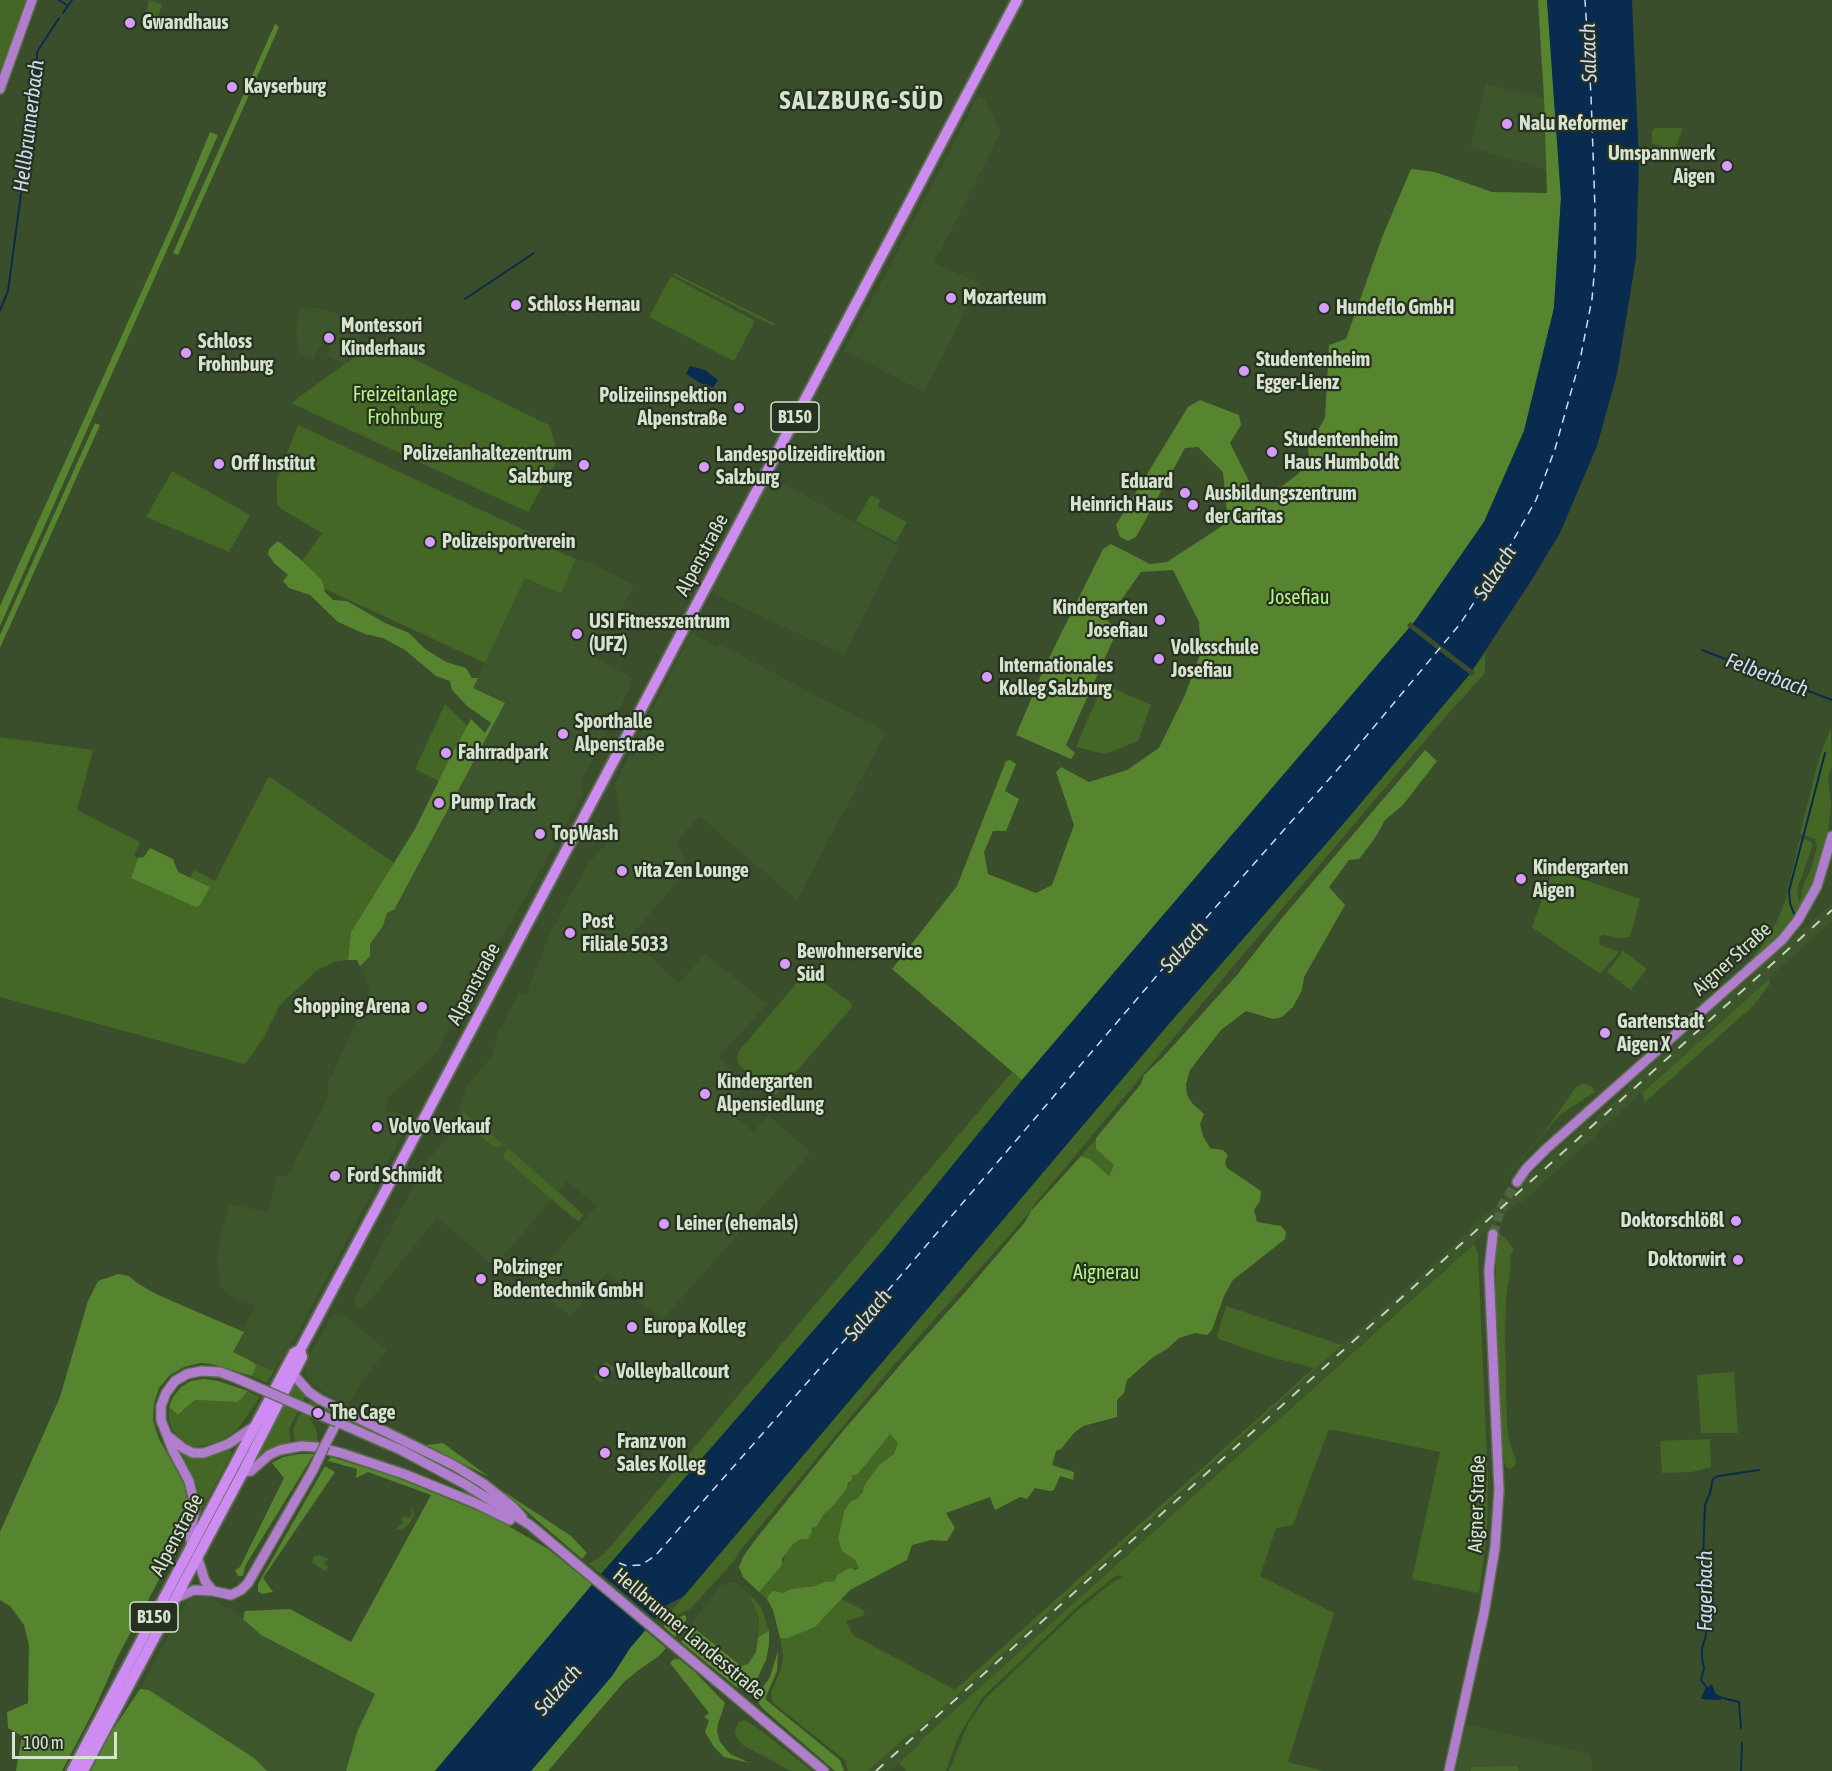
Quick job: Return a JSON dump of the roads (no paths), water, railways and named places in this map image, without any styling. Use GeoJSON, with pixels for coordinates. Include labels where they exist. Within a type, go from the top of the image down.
{"type":"FeatureCollection","features":[{"type":"Feature","properties":{"kind":"main road"},"geometry":{"type":"LineString","coordinates":[[0,89],[32,0]]}},
{"type":"Feature","properties":{"kind":"main road","name":"Alpenstraße"},"geometry":{"type":"LineString","coordinates":[[83,1771],[176,1598],[194,1551],[255,1426],[294,1353],[300,1350],[1017,0]]}},
{"type":"Feature","properties":{"kind":"main road","name":"Aigner Straße"},"geometry":{"type":"LineString","coordinates":[[1516,1182],[1546,1149],[1771,951],[1791,929],[1810,899],[1823,870],[1832,836]]}},
{"type":"Feature","properties":{"kind":"main road","name":"Aigner Straße"},"geometry":{"type":"LineString","coordinates":[[1449,1771],[1484,1613],[1495,1548],[1498,1483],[1489,1270],[1493,1234]]}},
{"type":"Feature","properties":{"kind":"main road","name":"Alpenstraße"},"geometry":{"type":"LineString","coordinates":[[72,1771],[194,1551],[243,1472],[302,1357],[300,1350]]}},
{"type":"Feature","properties":{"kind":"main road","name":"Hellbrunner Landesstraße"},"geometry":{"type":"LineString","coordinates":[[213,1591],[205,1581],[190,1536],[195,1510],[189,1481],[173,1451],[161,1420],[161,1406],[165,1393],[176,1381],[187,1374],[201,1371],[220,1372],[236,1378],[401,1450],[463,1483],[530,1525],[824,1771]]}},
{"type":"Feature","properties":{"kind":"main road","name":"Hellbrunner Landesstraße"},"geometry":{"type":"LineString","coordinates":[[293,1374],[309,1392],[319,1399],[455,1466],[484,1484],[513,1507],[530,1525]]}},
{"type":"Feature","properties":{"kind":"main road"},"geometry":{"type":"LineString","coordinates":[[176,1598],[194,1590],[231,1595],[248,1583],[313,1470],[337,1422]]}},
{"type":"Feature","properties":{"kind":"main road"},"geometry":{"type":"LineString","coordinates":[[166,1434],[193,1453],[204,1453],[228,1444],[244,1431],[255,1426]]}},
{"type":"Feature","properties":{"kind":"main road","name":"Hellbrunner Landesstraße"},"geometry":{"type":"LineString","coordinates":[[243,1472],[251,1470],[269,1455],[280,1450],[302,1446],[316,1447],[404,1474],[514,1521],[530,1525]]}},
{"type":"Feature","properties":{"kind":"water","name":"Salzach"},"geometry":{"type":"Polygon","coordinates":[[[1547,0],[1632,0],[1639,162],[1636,258],[1617,374],[1597,446],[1560,533],[1531,581],[1470,674],[1168,1025],[684,1596],[667,1605],[630,1648],[612,1676],[531,1771],[435,1771],[601,1574],[881,1253],[1022,1080],[1415,621],[1484,522],[1524,431],[1554,308],[1561,198],[1547,0]]]}},
{"type":"Feature","properties":{"kind":"water"},"geometry":{"type":"Polygon","coordinates":[[[690,366],[705,370],[718,380],[713,388],[686,374],[690,366]]]}},
{"type":"Feature","properties":{"kind":"water"},"geometry":{"type":"Polygon","coordinates":[[[1712,1684],[1721,1700],[1701,1699],[1705,1689],[1712,1684]]]}},
{"type":"Feature","properties":{"kind":"waterway"},"geometry":{"type":"LineString","coordinates":[[59,0],[68,6]]}},
{"type":"Feature","properties":{"kind":"waterway","name":"Hellbrunnerbach"},"geometry":{"type":"LineString","coordinates":[[63,13],[72,0]]}},
{"type":"Feature","properties":{"kind":"waterway","name":"Hellbrunnerbach"},"geometry":{"type":"LineString","coordinates":[[0,310],[8,291],[37,74],[37,52],[59,18]]}},
{"type":"Feature","properties":{"kind":"waterway"},"geometry":{"type":"LineString","coordinates":[[465,299],[534,253]]}},
{"type":"Feature","properties":{"kind":"waterway","name":"Felberbach"},"geometry":{"type":"LineString","coordinates":[[1702,650],[1832,700]]}},
{"type":"Feature","properties":{"kind":"waterway"},"geometry":{"type":"LineString","coordinates":[[1796,919],[1790,903],[1789,891],[1825,753]]}},
{"type":"Feature","properties":{"kind":"waterway","name":"Fagerbach"},"geometry":{"type":"LineString","coordinates":[[1707,1688],[1701,1680],[1704,1668],[1702,1648],[1706,1635],[1703,1559],[1705,1505],[1713,1479],[1718,1476],[1759,1470]]}},
{"type":"Feature","properties":{"kind":"waterway","name":"Fagerbach"},"geometry":{"type":"LineString","coordinates":[[1719,1697],[1739,1702],[1741,1728]]}},
{"type":"Feature","properties":{"kind":"waterway","name":"Fagerbach"},"geometry":{"type":"LineString","coordinates":[[1741,1771],[1742,1743]]}},
{"type":"Feature","properties":{"kind":"tunnel"},"geometry":{"type":"LineString","coordinates":[[1493,1234],[1503,1203],[1517,1182]]}},
{"type":"Feature","properties":{"kind":"railway"},"geometry":{"type":"LineString","coordinates":[[876,1771],[1832,910]]}},
{"type":"Feature","properties":{"kind":"place","name":"Gwandhaus"},"geometry":{"type":"Point","coordinates":[130,23]}},
{"type":"Feature","properties":{"kind":"place","name":"Kayserburg"},"geometry":{"type":"Point","coordinates":[232,87]}},
{"type":"Feature","properties":{"kind":"place","name":"Nalu Reformer"},"geometry":{"type":"Point","coordinates":[1507,124]}},
{"type":"Feature","properties":{"kind":"place","name":"Umspannwerk Aigen"},"geometry":{"type":"Point","coordinates":[1727,166]}},
{"type":"Feature","properties":{"kind":"place","name":"Mozarteum"},"geometry":{"type":"Point","coordinates":[951,298]}},
{"type":"Feature","properties":{"kind":"place","name":"Schloss Hernau"},"geometry":{"type":"Point","coordinates":[516,305]}},
{"type":"Feature","properties":{"kind":"place","name":"Hundeflo GmbH"},"geometry":{"type":"Point","coordinates":[1324,308]}},
{"type":"Feature","properties":{"kind":"place","name":"Montessori Kinderhaus"},"geometry":{"type":"Point","coordinates":[329,338]}},
{"type":"Feature","properties":{"kind":"place","name":"Schloss Frohnburg"},"geometry":{"type":"Point","coordinates":[186,353]}},
{"type":"Feature","properties":{"kind":"place","name":"Studentenheim Egger-Lienz"},"geometry":{"type":"Point","coordinates":[1244,371]}},
{"type":"Feature","properties":{"kind":"place","name":"Polizeiinspektion Alpenstraße"},"geometry":{"type":"Point","coordinates":[739,408]}},
{"type":"Feature","properties":{"kind":"place","name":"Studentenheim Haus Humboldt"},"geometry":{"type":"Point","coordinates":[1272,452]}},
{"type":"Feature","properties":{"kind":"place","name":"Orff Institut"},"geometry":{"type":"Point","coordinates":[219,464]}},
{"type":"Feature","properties":{"kind":"place","name":"Polizeianhaltezentrum Salzburg"},"geometry":{"type":"Point","coordinates":[584,465]}},
{"type":"Feature","properties":{"kind":"place","name":"Landespolizeidirektion Salzburg"},"geometry":{"type":"Point","coordinates":[704,467]}},
{"type":"Feature","properties":{"kind":"place","name":"Eduard Heinrich Haus"},"geometry":{"type":"Point","coordinates":[1185,493]}},
{"type":"Feature","properties":{"kind":"place","name":"Ausbildungszentrum der Caritas"},"geometry":{"type":"Point","coordinates":[1193,505]}},
{"type":"Feature","properties":{"kind":"place","name":"Polizeisportverein"},"geometry":{"type":"Point","coordinates":[430,542]}},
{"type":"Feature","properties":{"kind":"place","name":"Kindergarten Josefiau"},"geometry":{"type":"Point","coordinates":[1160,620]}},
{"type":"Feature","properties":{"kind":"place","name":"USI Fitnesszentrum (UFZ)"},"geometry":{"type":"Point","coordinates":[577,634]}},
{"type":"Feature","properties":{"kind":"place","name":"Volksschule Josefiau"},"geometry":{"type":"Point","coordinates":[1159,659]}},
{"type":"Feature","properties":{"kind":"place","name":"Internationales Kolleg Salzburg"},"geometry":{"type":"Point","coordinates":[987,677]}},
{"type":"Feature","properties":{"kind":"place","name":"Sporthalle Alpenstraße"},"geometry":{"type":"Point","coordinates":[563,734]}},
{"type":"Feature","properties":{"kind":"place","name":"Fahrradpark"},"geometry":{"type":"Point","coordinates":[446,753]}},
{"type":"Feature","properties":{"kind":"place","name":"Pump Track"},"geometry":{"type":"Point","coordinates":[439,803]}},
{"type":"Feature","properties":{"kind":"place","name":"TopWash"},"geometry":{"type":"Point","coordinates":[540,834]}},
{"type":"Feature","properties":{"kind":"place","name":"vita Zen Lounge"},"geometry":{"type":"Point","coordinates":[622,871]}},
{"type":"Feature","properties":{"kind":"place","name":"Kindergarten Aigen"},"geometry":{"type":"Point","coordinates":[1521,879]}},
{"type":"Feature","properties":{"kind":"place","name":"Post Filiale 5033"},"geometry":{"type":"Point","coordinates":[570,933]}},
{"type":"Feature","properties":{"kind":"place","name":"Bewohnerservice Süd"},"geometry":{"type":"Point","coordinates":[785,964]}},
{"type":"Feature","properties":{"kind":"place","name":"Shopping Arena"},"geometry":{"type":"Point","coordinates":[422,1007]}},
{"type":"Feature","properties":{"kind":"place","name":"Gartenstadt Aigen X"},"geometry":{"type":"Point","coordinates":[1605,1033]}},
{"type":"Feature","properties":{"kind":"place","name":"Kindergarten Alpensiedlung"},"geometry":{"type":"Point","coordinates":[705,1094]}},
{"type":"Feature","properties":{"kind":"place","name":"Volvo Verkauf"},"geometry":{"type":"Point","coordinates":[377,1127]}},
{"type":"Feature","properties":{"kind":"place","name":"Ford Schmidt"},"geometry":{"type":"Point","coordinates":[335,1176]}},
{"type":"Feature","properties":{"kind":"place","name":"Doktorschlößl"},"geometry":{"type":"Point","coordinates":[1736,1221]}},
{"type":"Feature","properties":{"kind":"place","name":"Leiner (ehemals)"},"geometry":{"type":"Point","coordinates":[664,1224]}},
{"type":"Feature","properties":{"kind":"place","name":"Doktorwirt"},"geometry":{"type":"Point","coordinates":[1738,1260]}},
{"type":"Feature","properties":{"kind":"place","name":"Polzinger Bodentechnik GmbH"},"geometry":{"type":"Point","coordinates":[481,1279]}},
{"type":"Feature","properties":{"kind":"place","name":"Europa Kolleg"},"geometry":{"type":"Point","coordinates":[632,1327]}},
{"type":"Feature","properties":{"kind":"place","name":"Volleyballcourt"},"geometry":{"type":"Point","coordinates":[604,1372]}},
{"type":"Feature","properties":{"kind":"place","name":"The Cage"},"geometry":{"type":"Point","coordinates":[318,1413]}},
{"type":"Feature","properties":{"kind":"place","name":"Franz von Sales Kolleg"},"geometry":{"type":"Point","coordinates":[605,1453]}},
{"type":"Feature","properties":{"kind":"district","name":"SALZBURG-SÜD"},"geometry":{"type":"Point","coordinates":[862,101]}},
{"type":"Feature","properties":{"kind":"park label","name":"Freizeitanlage Frohnburg"},"geometry":{"type":"Point","coordinates":[405,406]}},
{"type":"Feature","properties":{"kind":"park label","name":"Josefiau"},"geometry":{"type":"Point","coordinates":[1299,598]}},
{"type":"Feature","properties":{"kind":"park label","name":"Aignerau"},"geometry":{"type":"Point","coordinates":[1106,1273]}}]}
